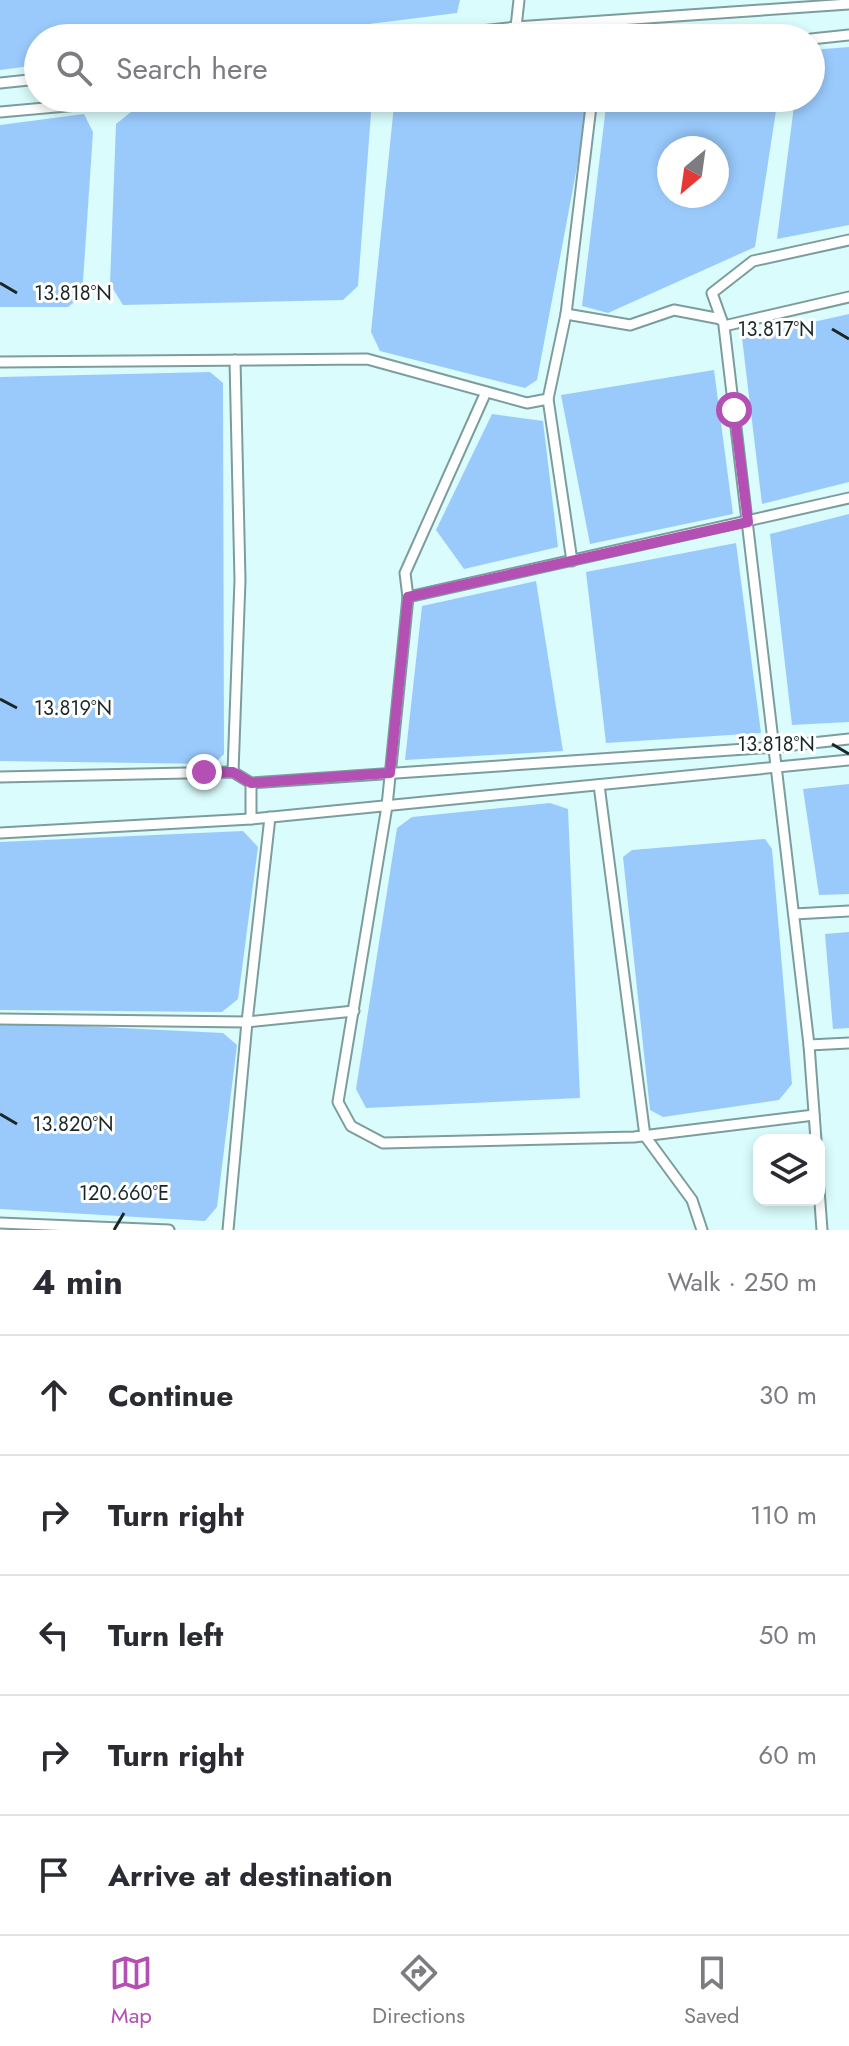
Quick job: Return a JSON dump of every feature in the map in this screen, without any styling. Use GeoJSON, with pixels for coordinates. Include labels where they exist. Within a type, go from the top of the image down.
{"type":"FeatureCollection","features":[{"type":"Feature","properties":{"kind":"lane"},"geometry":{"type":"LineString","coordinates":[[516,24],[519,0]]}},
{"type":"Feature","properties":{"kind":"lane"},"geometry":{"type":"LineString","coordinates":[[555,24],[827,3],[849,4]]}},
{"type":"Feature","properties":{"kind":"lane"},"geometry":{"type":"LineString","coordinates":[[825,38],[849,35]]}},
{"type":"Feature","properties":{"kind":"lane"},"geometry":{"type":"LineString","coordinates":[[0,83],[24,80]]}},
{"type":"Feature","properties":{"kind":"lane"},"geometry":{"type":"LineString","coordinates":[[0,112],[24,110]]}},
{"type":"Feature","properties":{"kind":"lane"},"geometry":{"type":"LineString","coordinates":[[572,561],[548,399],[566,314],[590,112]]}},
{"type":"Feature","properties":{"kind":"lane"},"geometry":{"type":"LineString","coordinates":[[816,1134],[809,1045],[748,522],[722,322],[712,293],[753,261],[849,240]]}},
{"type":"Feature","properties":{"kind":"lane"},"geometry":{"type":"LineString","coordinates":[[566,314],[630,325],[674,310],[722,322],[849,297]]}},
{"type":"Feature","properties":{"kind":"lane"},"geometry":{"type":"LineString","coordinates":[[0,362],[367,359],[527,403],[548,399]]}},
{"type":"Feature","properties":{"kind":"lane"},"geometry":{"type":"LineString","coordinates":[[233,772],[240,580],[235,360]]}},
{"type":"Feature","properties":{"kind":"lane"},"geometry":{"type":"LineString","coordinates":[[486,392],[405,573],[408,597],[387,806],[338,1102],[351,1126],[383,1143],[645,1136],[814,1115]]}},
{"type":"Feature","properties":{"kind":"lane"},"geometry":{"type":"LineString","coordinates":[[408,597],[849,498]]}},
{"type":"Feature","properties":{"kind":"lane"},"geometry":{"type":"LineString","coordinates":[[0,777],[233,772],[251,783],[775,747],[849,739]]}},
{"type":"Feature","properties":{"kind":"lane"},"geometry":{"type":"LineString","coordinates":[[0,833],[251,819],[849,760]]}},
{"type":"Feature","properties":{"kind":"lane"},"geometry":{"type":"LineString","coordinates":[[251,783],[251,819]]}},
{"type":"Feature","properties":{"kind":"lane"},"geometry":{"type":"LineString","coordinates":[[599,785],[645,1136],[692,1200],[702,1230]]}},
{"type":"Feature","properties":{"kind":"lane"},"geometry":{"type":"LineString","coordinates":[[228,1230],[270,817]]}},
{"type":"Feature","properties":{"kind":"lane"},"geometry":{"type":"LineString","coordinates":[[794,914],[849,911]]}},
{"type":"Feature","properties":{"kind":"lane"},"geometry":{"type":"LineString","coordinates":[[0,1019],[247,1022],[354,1011]]}},
{"type":"Feature","properties":{"kind":"lane"},"geometry":{"type":"LineString","coordinates":[[809,1045],[849,1043]]}},
{"type":"Feature","properties":{"kind":"lane"},"geometry":{"type":"LineString","coordinates":[[820,1206],[822,1230]]}},
{"type":"Feature","properties":{"kind":"lane"},"geometry":{"type":"LineString","coordinates":[[0,1223],[169,1230]]}},
{"type":"Feature","properties":{"kind":"water"},"geometry":{"type":"Polygon","coordinates":[[[0,0],[460,0],[457,13],[369,24],[24,24],[24,67],[0,70],[0,0]]]}},
{"type":"Feature","properties":{"kind":"water"},"geometry":{"type":"Polygon","coordinates":[[[849,47],[849,225],[777,239],[793,112],[825,112],[825,49],[849,47]]]}},
{"type":"Feature","properties":{"kind":"water"},"geometry":{"type":"Polygon","coordinates":[[[131,112],[370,112],[358,286],[343,300],[123,305],[110,284],[116,124],[131,112]]]}},
{"type":"Feature","properties":{"kind":"water"},"geometry":{"type":"Polygon","coordinates":[[[393,112],[587,112],[537,380],[525,388],[380,351],[371,332],[393,112]]]}},
{"type":"Feature","properties":{"kind":"water"},"geometry":{"type":"Polygon","coordinates":[[[605,112],[776,112],[755,247],[608,313],[582,306],[605,112]]]}},
{"type":"Feature","properties":{"kind":"water"},"geometry":{"type":"Polygon","coordinates":[[[84,114],[93,132],[82,296],[68,307],[0,307],[0,125],[84,114]]]}},
{"type":"Feature","properties":{"kind":"water"},"geometry":{"type":"Polygon","coordinates":[[[849,314],[849,482],[762,504],[742,338],[849,314]]]}},
{"type":"Feature","properties":{"kind":"water"},"geometry":{"type":"Polygon","coordinates":[[[714,370],[733,514],[590,544],[561,395],[714,370]]]}},
{"type":"Feature","properties":{"kind":"water"},"geometry":{"type":"Polygon","coordinates":[[[210,372],[223,383],[224,754],[214,764],[0,761],[0,377],[210,372]]]}},
{"type":"Feature","properties":{"kind":"water"},"geometry":{"type":"Polygon","coordinates":[[[492,414],[543,421],[558,547],[464,569],[436,530],[492,414]]]}},
{"type":"Feature","properties":{"kind":"water"},"geometry":{"type":"Polygon","coordinates":[[[849,514],[849,722],[792,725],[770,534],[849,514]]]}},
{"type":"Feature","properties":{"kind":"water"},"geometry":{"type":"Polygon","coordinates":[[[736,543],[761,733],[606,743],[586,572],[736,543]]]}},
{"type":"Feature","properties":{"kind":"water"},"geometry":{"type":"Polygon","coordinates":[[[536,581],[563,751],[405,760],[422,606],[536,581]]]}},
{"type":"Feature","properties":{"kind":"water"},"geometry":{"type":"Polygon","coordinates":[[[849,784],[849,894],[819,895],[803,789],[849,784]]]}},
{"type":"Feature","properties":{"kind":"water"},"geometry":{"type":"Polygon","coordinates":[[[550,803],[568,809],[580,1098],[366,1108],[356,1089],[397,828],[412,817],[550,803]]]}},
{"type":"Feature","properties":{"kind":"water"},"geometry":{"type":"Polygon","coordinates":[[[243,831],[258,847],[238,999],[222,1012],[0,1010],[0,842],[243,831]]]}},
{"type":"Feature","properties":{"kind":"water"},"geometry":{"type":"Polygon","coordinates":[[[765,839],[772,849],[792,1084],[779,1100],[663,1117],[650,1110],[623,857],[632,850],[765,839]]]}},
{"type":"Feature","properties":{"kind":"water"},"geometry":{"type":"Polygon","coordinates":[[[849,932],[849,1028],[833,1029],[825,934],[849,932]]]}},
{"type":"Feature","properties":{"kind":"water"},"geometry":{"type":"Polygon","coordinates":[[[0,1022],[223,1033],[237,1045],[217,1207],[205,1221],[0,1209],[0,1022]]]}},
{"type":"Feature","properties":{"kind":"route"},"geometry":{"type":"LineString","coordinates":[[204,772],[233,772],[251,783],[390,773],[408,597],[748,522],[734,410]]}}]}
